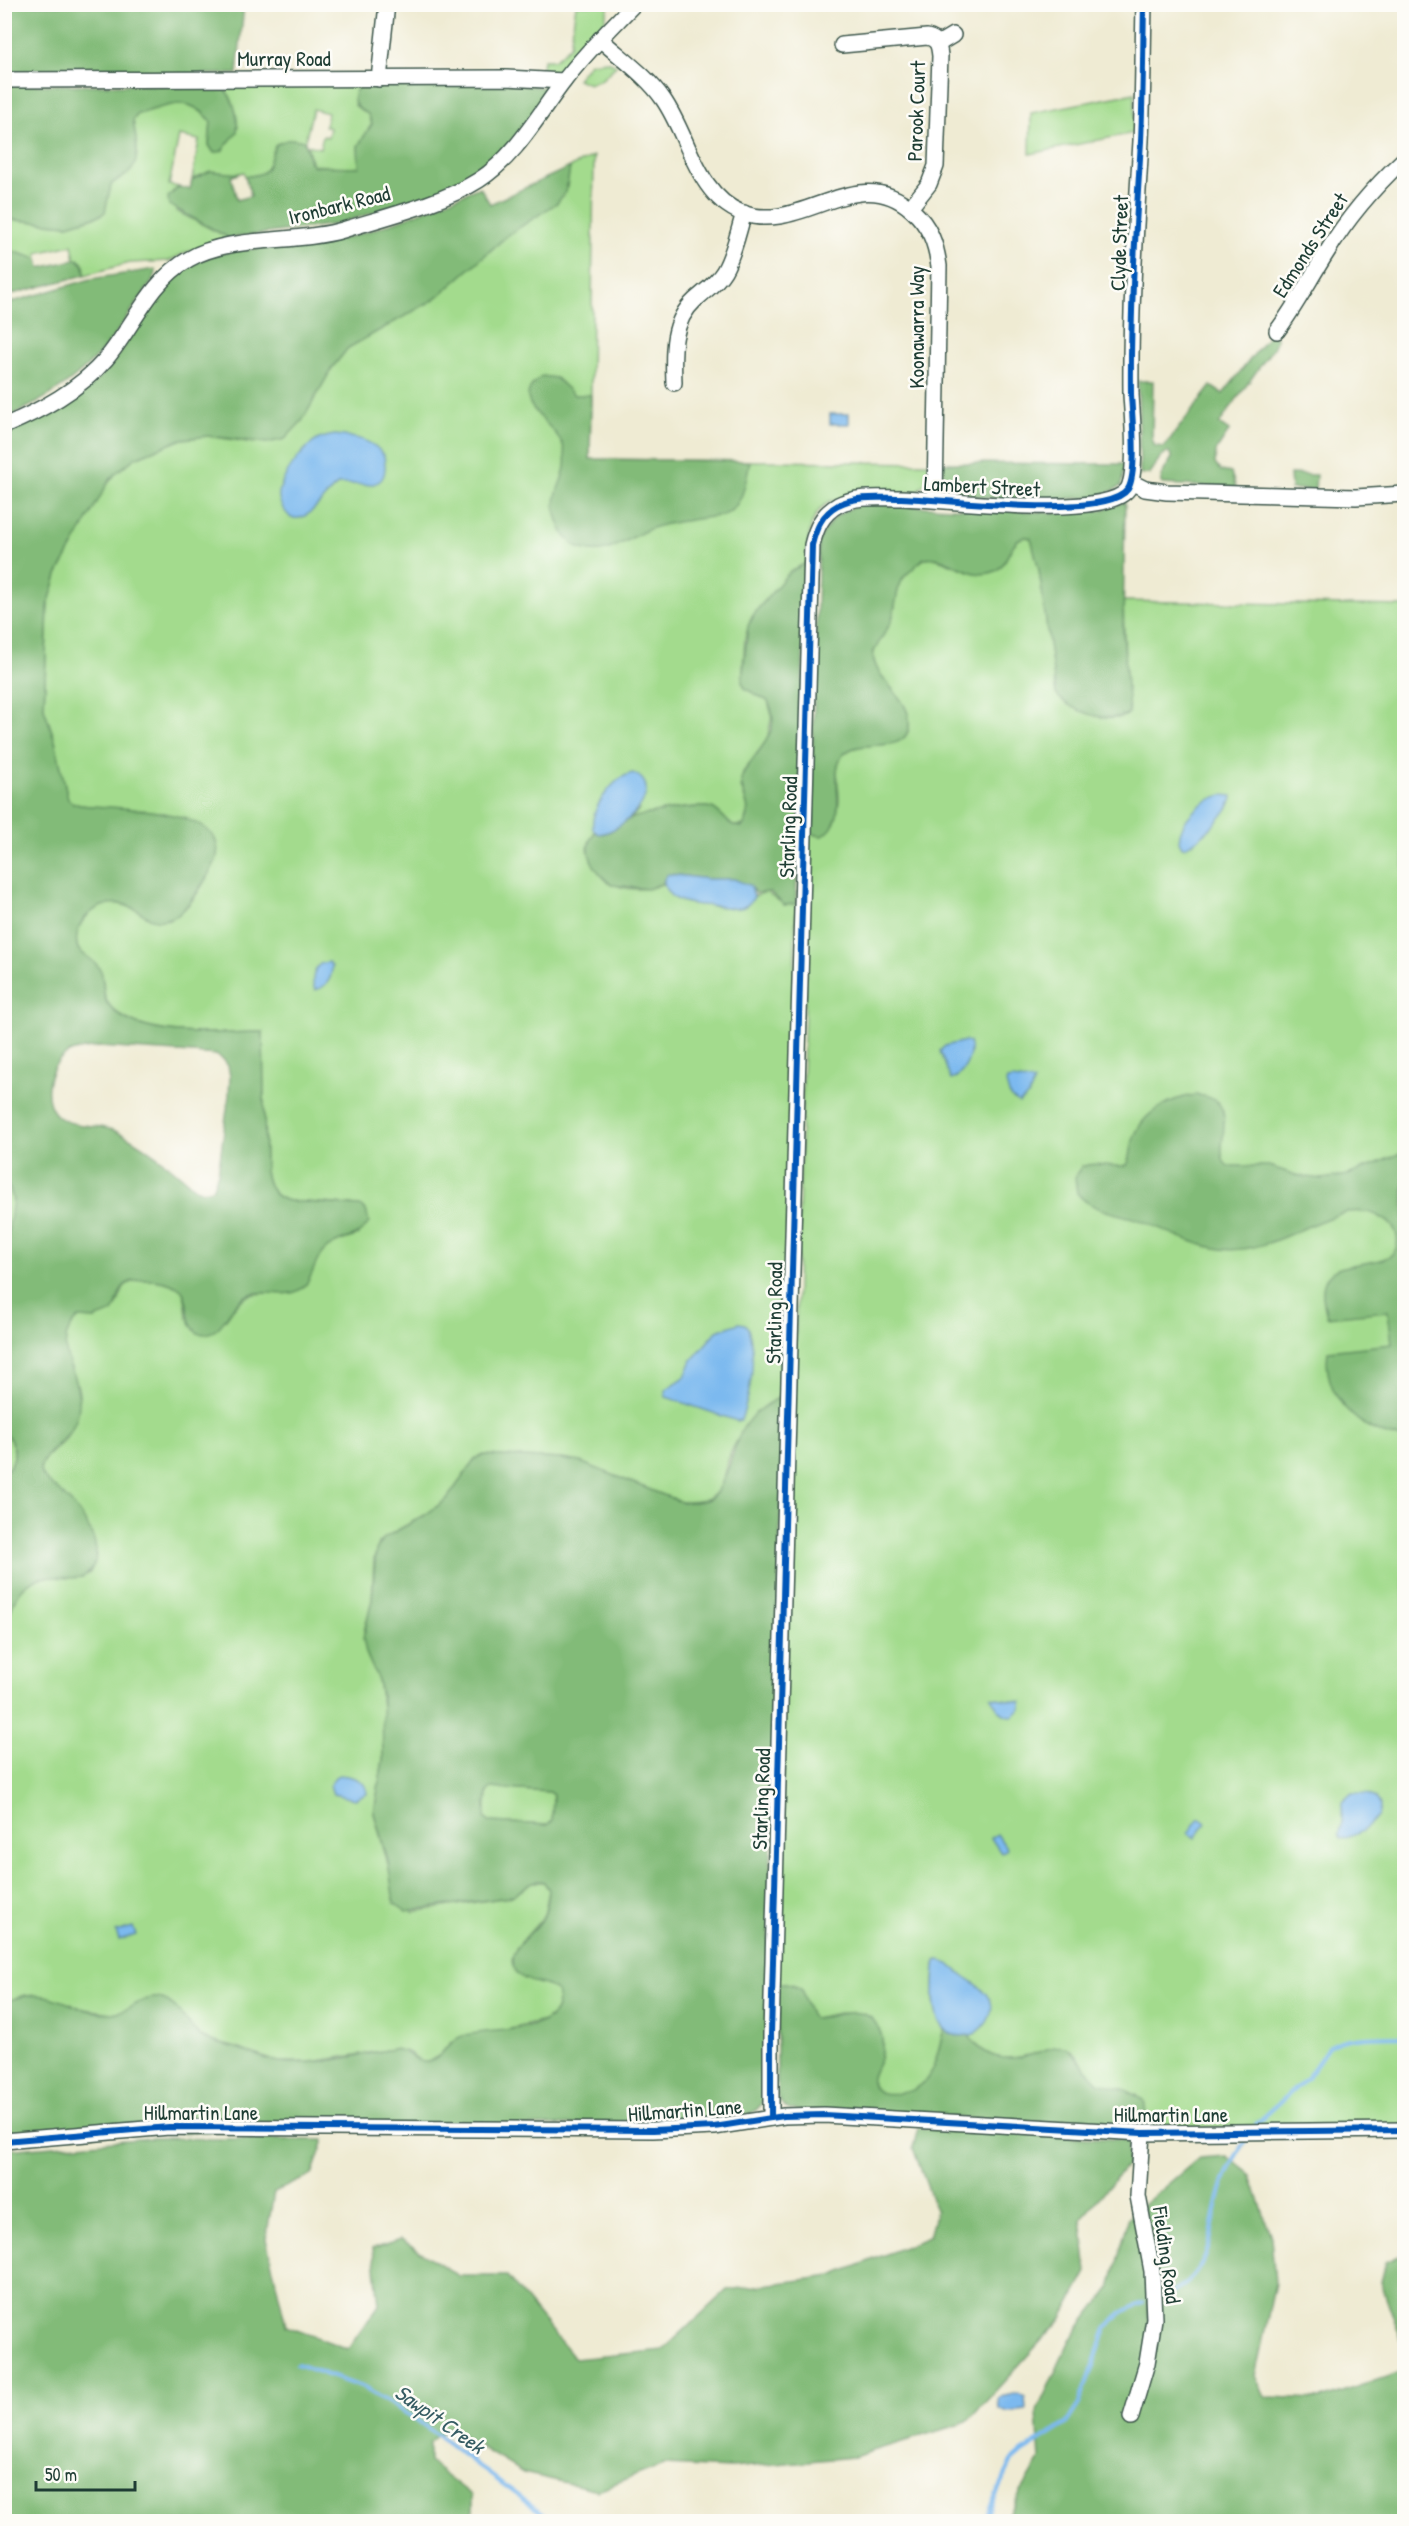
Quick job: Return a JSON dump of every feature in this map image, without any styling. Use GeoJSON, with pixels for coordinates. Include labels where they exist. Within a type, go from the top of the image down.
{"type":"FeatureCollection","features":[{"type":"Feature","properties":{"kind":"street"},"geometry":{"type":"LineString","coordinates":[[379,79],[387,4]]}},
{"type":"Feature","properties":{"kind":"street","name":"Ironbark Road"},"geometry":{"type":"LineString","coordinates":[[4,426],[47,405],[96,370],[160,284],[190,258],[208,250],[230,245],[300,239],[332,233],[462,190],[480,179],[503,160],[564,81],[634,4]]}},
{"type":"Feature","properties":{"kind":"street","name":"Clyde Street"},"geometry":{"type":"LineString","coordinates":[[1131,482],[1134,240],[1141,139],[1144,4]]}},
{"type":"Feature","properties":{"kind":"street","name":"Parook Court"},"geometry":{"type":"LineString","coordinates":[[938,44],[953,35]]}},
{"type":"Feature","properties":{"kind":"street","name":"Parook Court"},"geometry":{"type":"LineString","coordinates":[[842,45],[927,37],[938,44],[940,56],[936,166],[929,184],[910,208]]}},
{"type":"Feature","properties":{"kind":"street","name":"Koonawarra Way"},"geometry":{"type":"LineString","coordinates":[[600,39],[658,93],[672,113],[712,191],[726,204],[744,213],[768,217],[782,216],[802,211],[836,197],[860,193],[891,197],[910,208],[928,228],[934,241],[939,266],[935,499]]}},
{"type":"Feature","properties":{"kind":"street","name":"Murray Road"},"geometry":{"type":"LineString","coordinates":[[4,80],[506,78],[564,81]]}},
{"type":"Feature","properties":{"kind":"street","name":"Edmonds Street"},"geometry":{"type":"LineString","coordinates":[[1278,331],[1346,223],[1371,191],[1404,159]]}},
{"type":"Feature","properties":{"kind":"street"},"geometry":{"type":"LineString","coordinates":[[674,383],[674,345],[680,320],[690,305],[725,270],[744,213]]}},
{"type":"Feature","properties":{"kind":"street"},"geometry":{"type":"LineString","coordinates":[[1131,482],[1145,489],[1167,492],[1356,497],[1404,494]]}},
{"type":"Feature","properties":{"kind":"street","name":"Lambert Street"},"geometry":{"type":"LineString","coordinates":[[827,513],[845,502],[866,498],[1080,506],[1115,498],[1125,492],[1131,482]]}},
{"type":"Feature","properties":{"kind":"street","name":"Starling Road"},"geometry":{"type":"LineString","coordinates":[[771,2118],[771,2034],[812,557],[814,534],[827,513]]}},
{"type":"Feature","properties":{"kind":"street","name":"Hillmartin Lane"},"geometry":{"type":"LineString","coordinates":[[4,2141],[169,2127],[653,2130],[714,2127],[796,2115],[854,2116],[1142,2133],[1404,2130]]}},
{"type":"Feature","properties":{"kind":"street","name":"Fielding Road"},"geometry":{"type":"LineString","coordinates":[[1131,2417],[1147,2363],[1155,2319],[1152,2271],[1138,2196],[1142,2133]]}},
{"type":"Feature","properties":{"kind":"green space"},"geometry":{"type":"Polygon","coordinates":[[[4,5],[244,5],[237,74],[5,74],[4,5]]]}},
{"type":"Feature","properties":{"kind":"green space"},"geometry":{"type":"Polygon","coordinates":[[[576,5],[609,5],[604,23],[564,69],[557,73],[541,74],[543,60],[554,60],[570,46],[576,5]]]}},
{"type":"Feature","properties":{"kind":"green space"},"geometry":{"type":"Polygon","coordinates":[[[607,61],[617,65],[601,80],[589,84],[577,79],[590,63],[607,61]]]}},
{"type":"Feature","properties":{"kind":"green space"},"geometry":{"type":"Polygon","coordinates":[[[502,82],[548,90],[530,118],[499,156],[473,176],[444,190],[338,224],[229,238],[169,205],[168,197],[179,187],[190,189],[192,180],[210,171],[238,174],[231,177],[237,200],[251,196],[245,176],[260,174],[264,171],[276,145],[286,140],[294,139],[305,142],[310,162],[314,166],[359,167],[358,146],[372,124],[368,114],[354,102],[354,94],[360,84],[502,82]]]}},
{"type":"Feature","properties":{"kind":"green space"},"geometry":{"type":"Polygon","coordinates":[[[360,84],[354,105],[368,114],[372,124],[358,146],[360,165],[357,168],[312,165],[307,145],[320,148],[323,136],[328,137],[330,128],[325,126],[328,113],[313,109],[305,142],[293,139],[276,144],[268,167],[254,176],[245,176],[244,172],[230,174],[213,172],[192,180],[199,140],[179,136],[169,185],[179,187],[172,192],[176,211],[229,238],[187,252],[169,261],[130,263],[85,275],[83,264],[75,259],[72,245],[37,253],[38,259],[5,249],[5,219],[68,225],[101,215],[111,185],[134,166],[137,147],[133,120],[138,114],[168,105],[186,104],[194,107],[211,121],[209,145],[214,153],[238,127],[230,96],[219,85],[360,84]]]}},
{"type":"Feature","properties":{"kind":"green space"},"geometry":{"type":"Polygon","coordinates":[[[5,85],[219,85],[228,93],[234,106],[237,132],[222,151],[214,153],[209,145],[211,121],[194,107],[186,104],[168,105],[138,114],[133,120],[137,147],[134,167],[111,185],[105,212],[68,225],[5,219],[5,85]]]}},
{"type":"Feature","properties":{"kind":"green space"},"geometry":{"type":"Polygon","coordinates":[[[1135,93],[1134,133],[1030,154],[1031,113],[1135,93]]]}},
{"type":"Feature","properties":{"kind":"green space"},"geometry":{"type":"Polygon","coordinates":[[[594,156],[590,459],[929,463],[927,481],[918,491],[830,501],[822,507],[810,529],[806,563],[791,571],[751,618],[745,638],[742,682],[746,689],[768,701],[772,716],[767,740],[743,772],[741,787],[748,808],[744,825],[733,826],[714,809],[704,807],[671,810],[630,819],[639,810],[641,779],[633,773],[612,787],[602,799],[594,816],[595,832],[588,845],[593,861],[614,883],[621,887],[643,889],[663,883],[671,895],[680,901],[722,907],[766,892],[785,905],[796,904],[784,1395],[741,1435],[731,1453],[721,1484],[710,1498],[681,1502],[580,1462],[482,1455],[476,1458],[447,1499],[379,1543],[374,1559],[372,1600],[364,1631],[366,1653],[378,1680],[383,1714],[383,1760],[374,1813],[389,1869],[413,1912],[509,1897],[531,1882],[544,1882],[549,1890],[544,1916],[516,1948],[547,1985],[557,1992],[556,2012],[544,2021],[450,2043],[440,2055],[428,2062],[422,2062],[408,2052],[394,2049],[310,2062],[279,2062],[199,2035],[175,2008],[158,1998],[149,1999],[112,2013],[25,1995],[5,2002],[5,1629],[14,1602],[24,1587],[39,1578],[74,1577],[90,1573],[96,1556],[86,1525],[62,1494],[45,1480],[40,1469],[49,1454],[70,1433],[78,1409],[79,1392],[66,1350],[66,1339],[70,1329],[79,1318],[95,1319],[117,1305],[125,1285],[154,1279],[169,1282],[181,1289],[185,1299],[187,1318],[226,1319],[237,1304],[247,1296],[260,1293],[288,1293],[297,1290],[311,1276],[317,1259],[325,1249],[337,1242],[359,1235],[352,1205],[289,1201],[278,1197],[269,1186],[265,1171],[263,1032],[180,1032],[138,1024],[121,1015],[108,1003],[100,972],[78,949],[76,937],[79,926],[96,908],[108,904],[119,904],[160,919],[169,919],[188,905],[211,871],[187,818],[80,805],[68,799],[55,741],[44,708],[48,605],[57,575],[100,494],[116,473],[135,458],[182,439],[208,436],[254,443],[302,421],[332,368],[348,348],[435,299],[508,235],[566,192],[570,167],[594,156]]]}},
{"type":"Feature","properties":{"kind":"green space"},"geometry":{"type":"Polygon","coordinates":[[[570,167],[566,192],[557,203],[508,235],[435,299],[348,348],[332,368],[302,421],[285,439],[267,443],[208,436],[182,439],[135,458],[116,473],[109,481],[57,575],[48,605],[44,708],[55,741],[68,799],[80,805],[148,811],[197,823],[212,835],[218,852],[209,874],[191,901],[178,915],[159,920],[147,917],[130,906],[122,904],[103,906],[87,916],[82,923],[78,931],[78,949],[99,968],[107,1003],[120,1015],[137,1024],[180,1032],[263,1032],[265,1171],[269,1186],[278,1197],[289,1201],[360,1206],[366,1210],[369,1222],[360,1233],[335,1243],[324,1251],[301,1289],[281,1294],[247,1295],[236,1304],[223,1323],[212,1332],[197,1333],[189,1319],[184,1294],[173,1285],[155,1280],[137,1280],[129,1283],[120,1292],[113,1312],[95,1319],[79,1318],[70,1328],[66,1338],[66,1348],[78,1391],[78,1415],[74,1426],[48,1454],[40,1469],[46,1480],[69,1501],[85,1522],[95,1546],[96,1557],[92,1568],[83,1577],[40,1578],[25,1586],[14,1601],[5,1629],[5,1472],[12,1462],[14,1452],[11,1441],[4,1431],[4,1262],[13,1199],[4,1181],[7,1114],[4,1111],[5,434],[34,422],[88,388],[110,366],[150,307],[172,280],[201,260],[231,251],[311,245],[346,238],[404,218],[480,187],[490,204],[570,167]],[[99,1047],[72,1052],[58,1062],[53,1069],[48,1086],[53,1111],[65,1120],[106,1128],[124,1135],[156,1156],[196,1189],[202,1191],[212,1189],[218,1173],[229,1095],[230,1076],[224,1060],[216,1055],[99,1047]]]}},
{"type":"Feature","properties":{"kind":"green space"},"geometry":{"type":"Polygon","coordinates":[[[5,249],[38,259],[40,268],[78,259],[84,266],[85,275],[5,296],[5,249]]]}},
{"type":"Feature","properties":{"kind":"green space"},"geometry":{"type":"Polygon","coordinates":[[[155,269],[156,273],[152,282],[112,338],[84,369],[33,405],[5,418],[5,304],[91,279],[155,269]]]}},
{"type":"Feature","properties":{"kind":"green space"},"geometry":{"type":"Polygon","coordinates":[[[1270,334],[1277,339],[1273,348],[1219,424],[1229,431],[1216,451],[1215,464],[1221,471],[1231,473],[1236,488],[1162,484],[1161,476],[1172,458],[1169,452],[1161,456],[1150,474],[1140,475],[1138,381],[1153,381],[1152,441],[1155,446],[1164,447],[1211,386],[1223,394],[1270,334]]]}},
{"type":"Feature","properties":{"kind":"green space"},"geometry":{"type":"Polygon","coordinates":[[[542,376],[556,378],[574,395],[591,395],[590,459],[750,461],[740,499],[731,511],[724,515],[652,528],[608,549],[589,551],[579,548],[564,534],[556,515],[556,495],[564,470],[564,449],[559,439],[530,404],[528,395],[531,386],[542,376]]]}},
{"type":"Feature","properties":{"kind":"green space"},"geometry":{"type":"Polygon","coordinates":[[[942,463],[1125,464],[1121,486],[1100,497],[1028,501],[958,495],[949,491],[944,483],[942,463]]]}},
{"type":"Feature","properties":{"kind":"green space"},"geometry":{"type":"Polygon","coordinates":[[[1290,474],[1316,475],[1315,490],[1291,489],[1290,474]]]}},
{"type":"Feature","properties":{"kind":"green space"},"geometry":{"type":"Polygon","coordinates":[[[1125,502],[1123,632],[1129,713],[1121,716],[1101,717],[1070,706],[1056,694],[1039,570],[1031,538],[1024,537],[1018,540],[999,569],[984,574],[975,573],[941,559],[924,558],[903,578],[892,620],[873,653],[879,672],[905,706],[909,726],[906,735],[900,741],[891,744],[860,747],[843,755],[838,763],[836,819],[831,829],[822,836],[810,831],[819,542],[831,521],[848,509],[864,504],[1062,513],[1101,510],[1125,502]]]}},
{"type":"Feature","properties":{"kind":"green space"},"geometry":{"type":"Polygon","coordinates":[[[1024,537],[1031,538],[1037,555],[1056,694],[1080,710],[1099,717],[1118,718],[1127,715],[1123,601],[1404,606],[1404,2126],[1132,2128],[1137,2095],[1097,2081],[1089,2074],[1076,2055],[1067,2048],[1055,2047],[1009,2058],[991,2055],[975,2044],[969,2035],[974,2034],[968,2001],[961,1980],[947,1964],[937,1960],[934,1998],[937,2014],[944,2029],[935,2063],[925,2081],[917,2088],[907,2092],[884,2093],[872,2086],[871,2080],[882,2048],[865,2014],[840,2013],[813,2018],[801,1989],[792,1984],[777,1983],[810,831],[831,828],[839,801],[838,763],[845,753],[861,746],[900,741],[906,736],[909,728],[906,709],[882,677],[874,660],[876,646],[892,619],[902,580],[915,566],[930,557],[974,572],[991,573],[1002,565],[1016,542],[1024,537]]]}},
{"type":"Feature","properties":{"kind":"green space"},"geometry":{"type":"Polygon","coordinates":[[[806,563],[796,904],[784,905],[770,892],[755,893],[753,889],[734,879],[708,879],[671,874],[664,879],[663,883],[648,889],[612,885],[595,868],[589,854],[589,846],[595,832],[608,832],[628,820],[644,815],[695,807],[715,809],[733,826],[742,827],[746,822],[748,810],[741,779],[765,743],[772,724],[772,713],[768,701],[746,689],[742,682],[748,626],[757,610],[785,577],[806,563]]]}},
{"type":"Feature","properties":{"kind":"green space"},"geometry":{"type":"Polygon","coordinates":[[[1196,1095],[1211,1098],[1220,1106],[1224,1115],[1223,1159],[1228,1166],[1269,1166],[1299,1176],[1322,1179],[1348,1175],[1404,1152],[1404,1438],[1388,1435],[1359,1421],[1338,1398],[1327,1368],[1328,1351],[1392,1344],[1388,1311],[1327,1317],[1323,1296],[1325,1281],[1335,1270],[1391,1255],[1396,1248],[1397,1237],[1393,1228],[1386,1221],[1369,1213],[1348,1212],[1254,1247],[1238,1250],[1221,1249],[1200,1244],[1139,1220],[1097,1208],[1077,1193],[1075,1178],[1081,1167],[1093,1164],[1127,1165],[1134,1138],[1144,1121],[1168,1103],[1196,1095]]]}},
{"type":"Feature","properties":{"kind":"green space"},"geometry":{"type":"Polygon","coordinates":[[[5,1181],[12,1199],[13,1220],[5,1261],[5,1181]]]}},
{"type":"Feature","properties":{"kind":"green space"},"geometry":{"type":"Polygon","coordinates":[[[784,1395],[764,2096],[757,2109],[746,2116],[716,2122],[5,2136],[5,2002],[22,1997],[36,1995],[48,1997],[96,2012],[111,2013],[152,1998],[158,1998],[177,2009],[196,2033],[206,2039],[269,2060],[294,2063],[337,2059],[394,2049],[420,2061],[428,2062],[437,2058],[455,2039],[460,2037],[522,2028],[538,2024],[550,2017],[557,2007],[557,1992],[548,1986],[523,1978],[514,1967],[512,1960],[518,1946],[545,1914],[549,1890],[544,1882],[530,1883],[509,1897],[406,1911],[394,1903],[388,1861],[374,1813],[383,1760],[382,1699],[378,1680],[366,1653],[363,1638],[372,1600],[376,1550],[384,1538],[425,1515],[447,1499],[476,1458],[482,1455],[580,1462],[681,1502],[699,1502],[709,1499],[720,1488],[742,1430],[750,1418],[760,1409],[784,1395]],[[491,1788],[487,1792],[485,1818],[489,1822],[548,1825],[552,1821],[553,1795],[550,1792],[491,1788]]]}},
{"type":"Feature","properties":{"kind":"green space"},"geometry":{"type":"Polygon","coordinates":[[[4,1431],[11,1441],[14,1452],[12,1462],[5,1472],[4,1431]]]}},
{"type":"Feature","properties":{"kind":"green space"},"geometry":{"type":"Polygon","coordinates":[[[491,1788],[550,1792],[553,1795],[552,1821],[548,1825],[489,1822],[485,1818],[487,1792],[491,1788]]]}},
{"type":"Feature","properties":{"kind":"green space"},"geometry":{"type":"Polygon","coordinates":[[[777,1983],[787,1983],[801,1989],[813,2018],[857,2013],[872,2019],[882,2039],[881,2055],[872,2082],[872,2086],[880,2093],[910,2091],[927,2078],[937,2057],[944,2029],[948,2032],[969,2035],[982,2050],[998,2057],[1016,2058],[1055,2047],[1068,2048],[1098,2082],[1126,2090],[1144,2100],[1146,2114],[1137,2126],[789,2110],[781,2103],[777,2095],[777,1983]]]}},
{"type":"Feature","properties":{"kind":"green space"},"geometry":{"type":"Polygon","coordinates":[[[918,2128],[1129,2140],[1127,2165],[1081,2219],[1087,2272],[1062,2318],[967,2422],[853,2457],[732,2468],[663,2465],[598,2490],[523,2473],[448,2427],[429,2442],[429,2462],[473,2496],[473,2521],[5,2522],[5,2150],[151,2138],[324,2140],[312,2175],[274,2192],[266,2239],[286,2326],[348,2349],[379,2305],[373,2248],[401,2239],[459,2276],[507,2276],[575,2359],[663,2350],[727,2290],[832,2276],[929,2237],[936,2210],[913,2148],[918,2128]]]}},
{"type":"Feature","properties":{"kind":"green space"},"geometry":{"type":"Polygon","coordinates":[[[1227,2156],[1251,2175],[1271,2237],[1275,2283],[1255,2376],[1265,2397],[1321,2399],[1404,2371],[1404,2521],[1003,2522],[1040,2460],[1037,2411],[1070,2340],[1110,2288],[1129,2217],[1135,2212],[1144,2249],[1142,2206],[1199,2158],[1227,2156]]]}},
{"type":"Feature","properties":{"kind":"green space"},"geometry":{"type":"Polygon","coordinates":[[[1404,2254],[1404,2348],[1381,2282],[1386,2262],[1404,2254]]]}},
{"type":"Feature","properties":{"kind":"water"},"geometry":{"type":"Polygon","coordinates":[[[830,414],[849,414],[849,424],[830,424],[830,414]]]}},
{"type":"Feature","properties":{"kind":"water"},"geometry":{"type":"Polygon","coordinates":[[[335,435],[369,442],[380,450],[384,456],[383,476],[374,484],[339,484],[305,516],[291,518],[279,498],[279,491],[286,474],[311,444],[335,435]]]}},
{"type":"Feature","properties":{"kind":"water"},"geometry":{"type":"Polygon","coordinates":[[[633,773],[643,780],[646,789],[644,799],[638,809],[619,826],[598,834],[593,829],[593,821],[604,795],[618,781],[633,773]]]}},
{"type":"Feature","properties":{"kind":"water"},"geometry":{"type":"Polygon","coordinates":[[[1223,795],[1232,796],[1231,802],[1220,818],[1195,841],[1182,847],[1179,841],[1180,833],[1188,818],[1207,801],[1223,795]]]}},
{"type":"Feature","properties":{"kind":"water"},"geometry":{"type":"Polygon","coordinates":[[[668,874],[708,879],[734,879],[751,886],[754,897],[747,905],[737,908],[683,902],[669,894],[665,888],[664,879],[668,874]]]}},
{"type":"Feature","properties":{"kind":"water"},"geometry":{"type":"Polygon","coordinates":[[[329,962],[332,966],[330,978],[323,987],[315,990],[313,980],[316,969],[320,964],[329,962]]]}},
{"type":"Feature","properties":{"kind":"water"},"geometry":{"type":"Polygon","coordinates":[[[969,1042],[969,1059],[960,1074],[951,1080],[940,1051],[945,1046],[969,1042]]]}},
{"type":"Feature","properties":{"kind":"water"},"geometry":{"type":"Polygon","coordinates":[[[1007,1080],[1034,1082],[1029,1095],[1019,1103],[1010,1097],[1006,1083],[1007,1080]]]}},
{"type":"Feature","properties":{"kind":"water"},"geometry":{"type":"Polygon","coordinates":[[[739,1323],[745,1324],[748,1328],[752,1350],[750,1386],[741,1420],[737,1421],[666,1397],[665,1390],[685,1377],[692,1360],[717,1331],[739,1323]]]}},
{"type":"Feature","properties":{"kind":"water"},"geometry":{"type":"Polygon","coordinates":[[[991,1697],[1021,1702],[1021,1709],[1013,1716],[1005,1714],[999,1710],[991,1697]]]}},
{"type":"Feature","properties":{"kind":"water"},"geometry":{"type":"Polygon","coordinates":[[[339,1775],[362,1782],[367,1794],[355,1799],[333,1794],[330,1785],[339,1775]]]}},
{"type":"Feature","properties":{"kind":"water"},"geometry":{"type":"Polygon","coordinates":[[[1352,1793],[1367,1794],[1376,1799],[1380,1806],[1379,1813],[1365,1829],[1340,1839],[1338,1835],[1342,1822],[1342,1802],[1352,1793]]]}},
{"type":"Feature","properties":{"kind":"water"},"geometry":{"type":"Polygon","coordinates":[[[1199,1818],[1206,1823],[1195,1838],[1188,1833],[1199,1818]]]}},
{"type":"Feature","properties":{"kind":"water"},"geometry":{"type":"Polygon","coordinates":[[[997,1834],[1007,1849],[1001,1853],[991,1838],[997,1834]]]}},
{"type":"Feature","properties":{"kind":"water"},"geometry":{"type":"Polygon","coordinates":[[[133,1927],[136,1935],[119,1940],[116,1932],[133,1927]]]}},
{"type":"Feature","properties":{"kind":"water"},"geometry":{"type":"Polygon","coordinates":[[[940,1960],[950,1965],[989,1997],[992,2009],[990,2016],[984,2026],[974,2034],[959,2036],[949,2033],[941,2026],[937,2016],[934,1991],[936,1961],[940,1960]]]}},
{"type":"Feature","properties":{"kind":"water"},"geometry":{"type":"Polygon","coordinates":[[[1018,2393],[1025,2397],[1026,2410],[1006,2412],[999,2409],[998,2399],[1000,2397],[1018,2393]]]}},
{"type":"Feature","properties":{"kind":"waterway","name":"Sawpit Creek"},"geometry":{"type":"LineString","coordinates":[[1256,2124],[1307,2078],[1328,2047],[1355,2038],[1404,2036]]}},
{"type":"Feature","properties":{"kind":"waterway","name":"Sawpit Creek"},"geometry":{"type":"LineString","coordinates":[[1165,2297],[1181,2287],[1193,2276],[1201,2264],[1211,2237],[1223,2183],[1232,2162],[1248,2136]]}},
{"type":"Feature","properties":{"kind":"waterway","name":"Sawpit Creek"},"geometry":{"type":"LineString","coordinates":[[983,2522],[1012,2461],[1066,2424],[1079,2404],[1106,2329],[1120,2313],[1143,2303]]}},
{"type":"Feature","properties":{"kind":"waterway","name":"Sawpit Creek"},"geometry":{"type":"LineString","coordinates":[[297,2364],[364,2388],[414,2418],[554,2522]]}},
{"type":"Feature","properties":{"kind":"cycle path"},"geometry":{"type":"LineString","coordinates":[[771,2118],[771,2034],[812,545],[824,517],[838,505],[853,500],[901,498],[1021,506],[1057,506],[1089,504],[1114,499],[1128,489],[1134,457],[1131,331],[1142,124],[1144,4]]}},
{"type":"Feature","properties":{"kind":"cycle path"},"geometry":{"type":"LineString","coordinates":[[4,2141],[169,2127],[653,2130],[714,2127],[784,2116],[824,2115],[1142,2133],[1404,2130]]}}]}
